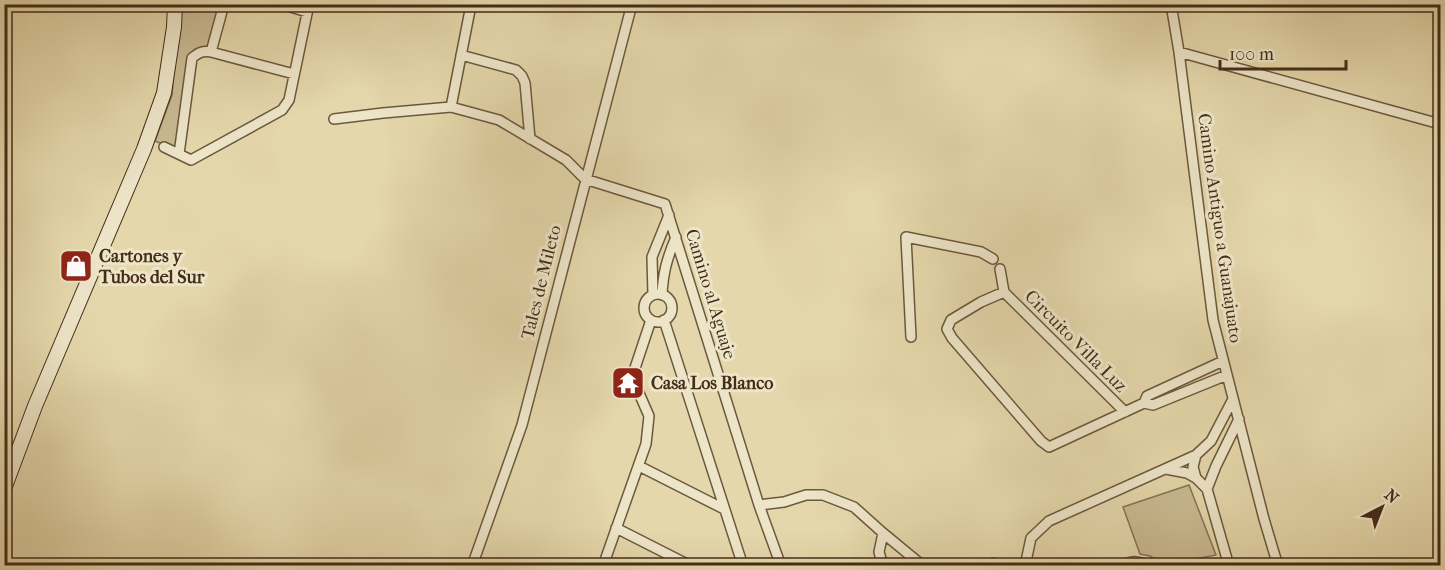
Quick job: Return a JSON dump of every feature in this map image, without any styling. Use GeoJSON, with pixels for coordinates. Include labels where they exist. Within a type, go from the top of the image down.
{"type":"FeatureCollection","features":[{"type":"Feature","properties":{"kind":"street"},"geometry":{"type":"LineString","coordinates":[[4,489],[53,360],[144,149],[164,93],[174,27],[175,4]]}},
{"type":"Feature","properties":{"kind":"street"},"geometry":{"type":"LineString","coordinates":[[211,52],[224,4]]}},
{"type":"Feature","properties":{"kind":"street"},"geometry":{"type":"LineString","coordinates":[[164,147],[191,160],[282,110],[289,100],[308,8],[281,4]]}},
{"type":"Feature","properties":{"kind":"street","name":"Tales de Mileto"},"geometry":{"type":"LineString","coordinates":[[472,566],[522,425],[632,4]]}},
{"type":"Feature","properties":{"kind":"street","name":"Camino Antiguo a Guanajuato"},"geometry":{"type":"LineString","coordinates":[[1171,4],[1213,320],[1278,566]]}},
{"type":"Feature","properties":{"kind":"street"},"geometry":{"type":"LineString","coordinates":[[451,107],[471,5]]}},
{"type":"Feature","properties":{"kind":"street"},"geometry":{"type":"LineString","coordinates":[[179,154],[192,58],[199,53],[211,52],[294,74]]}},
{"type":"Feature","properties":{"kind":"street"},"geometry":{"type":"LineString","coordinates":[[1179,52],[1440,124]]}},
{"type":"Feature","properties":{"kind":"street"},"geometry":{"type":"LineString","coordinates":[[461,55],[516,70],[522,76],[525,83],[530,139]]}},
{"type":"Feature","properties":{"kind":"street"},"geometry":{"type":"LineString","coordinates":[[334,119],[451,107],[499,120],[566,160],[585,179]]}},
{"type":"Feature","properties":{"kind":"street","name":"Camino al Aguaje"},"geometry":{"type":"LineString","coordinates":[[585,179],[665,204],[780,566]]}},
{"type":"Feature","properties":{"kind":"street"},"geometry":{"type":"LineString","coordinates":[[658,295],[652,257],[669,215]]}},
{"type":"Feature","properties":{"kind":"street"},"geometry":{"type":"LineString","coordinates":[[658,295],[666,260],[676,237]]}},
{"type":"Feature","properties":{"kind":"street"},"geometry":{"type":"LineString","coordinates":[[911,337],[906,237],[981,252],[993,259]]}},
{"type":"Feature","properties":{"kind":"street"},"geometry":{"type":"LineString","coordinates":[[652,257],[666,260]]}},
{"type":"Feature","properties":{"kind":"street","name":"Circuito Villa Luz"},"geometry":{"type":"LineString","coordinates":[[1000,269],[1004,292],[1125,412]]}},
{"type":"Feature","properties":{"kind":"street","name":"Circuito Villa Luz"},"geometry":{"type":"LineString","coordinates":[[1004,292],[981,302],[951,320],[947,329],[952,338],[1041,441],[1049,447],[1144,404],[1154,405],[1227,375]]}},
{"type":"Feature","properties":{"kind":"street"},"geometry":{"type":"LineString","coordinates":[[658,295],[669,301],[670,314],[664,320],[655,322],[647,317],[644,309],[646,300],[658,295]]}},
{"type":"Feature","properties":{"kind":"street"},"geometry":{"type":"LineString","coordinates":[[603,566],[646,444],[649,416],[632,377],[651,320]]}},
{"type":"Feature","properties":{"kind":"street"},"geometry":{"type":"LineString","coordinates":[[664,320],[743,566]]}},
{"type":"Feature","properties":{"kind":"street","name":"Circuito Villa Luz"},"geometry":{"type":"LineString","coordinates":[[1144,404],[1147,396],[1223,361]]}},
{"type":"Feature","properties":{"kind":"street"},"geometry":{"type":"LineString","coordinates":[[1026,566],[1031,538],[1049,521],[1196,455],[1212,441],[1233,399]]}},
{"type":"Feature","properties":{"kind":"street"},"geometry":{"type":"LineString","coordinates":[[1207,489],[1239,420]]}},
{"type":"Feature","properties":{"kind":"street"},"geometry":{"type":"LineString","coordinates":[[1219,428],[1232,434]]}},
{"type":"Feature","properties":{"kind":"street"},"geometry":{"type":"LineString","coordinates":[[1196,455],[1193,467],[1196,478]]}},
{"type":"Feature","properties":{"kind":"street"},"geometry":{"type":"LineString","coordinates":[[639,466],[724,509]]}},
{"type":"Feature","properties":{"kind":"street"},"geometry":{"type":"LineString","coordinates":[[1165,469],[1187,473],[1207,489],[1229,566]]}},
{"type":"Feature","properties":{"kind":"street"},"geometry":{"type":"LineString","coordinates":[[759,505],[784,502],[806,495],[823,495],[854,507],[923,566]]}},
{"type":"Feature","properties":{"kind":"street"},"geometry":{"type":"LineString","coordinates":[[616,528],[691,566]]}},
{"type":"Feature","properties":{"kind":"street"},"geometry":{"type":"LineString","coordinates":[[883,533],[879,552],[883,566]]}},
{"type":"Feature","properties":{"kind":"street"},"geometry":{"type":"LineString","coordinates":[[1122,566],[1128,562],[1141,561],[1150,566]]}},
{"type":"Feature","properties":{"kind":"shaded area"},"geometry":{"type":"Polygon","coordinates":[[[180,5],[221,5],[209,49],[191,56],[177,150],[155,141],[172,95],[180,5]]]}},
{"type":"Feature","properties":{"kind":"shaded area"},"geometry":{"type":"Polygon","coordinates":[[[1189,485],[1216,555],[1164,565],[1150,556],[1140,554],[1123,507],[1189,485]]]}},
{"type":"Feature","properties":{"kind":"place","name":"Cartones y Tubos del Sur"},"geometry":{"type":"Point","coordinates":[76,266]}},
{"type":"Feature","properties":{"kind":"place","name":"Casa Los Blanco"},"geometry":{"type":"Point","coordinates":[628,383]}}]}
